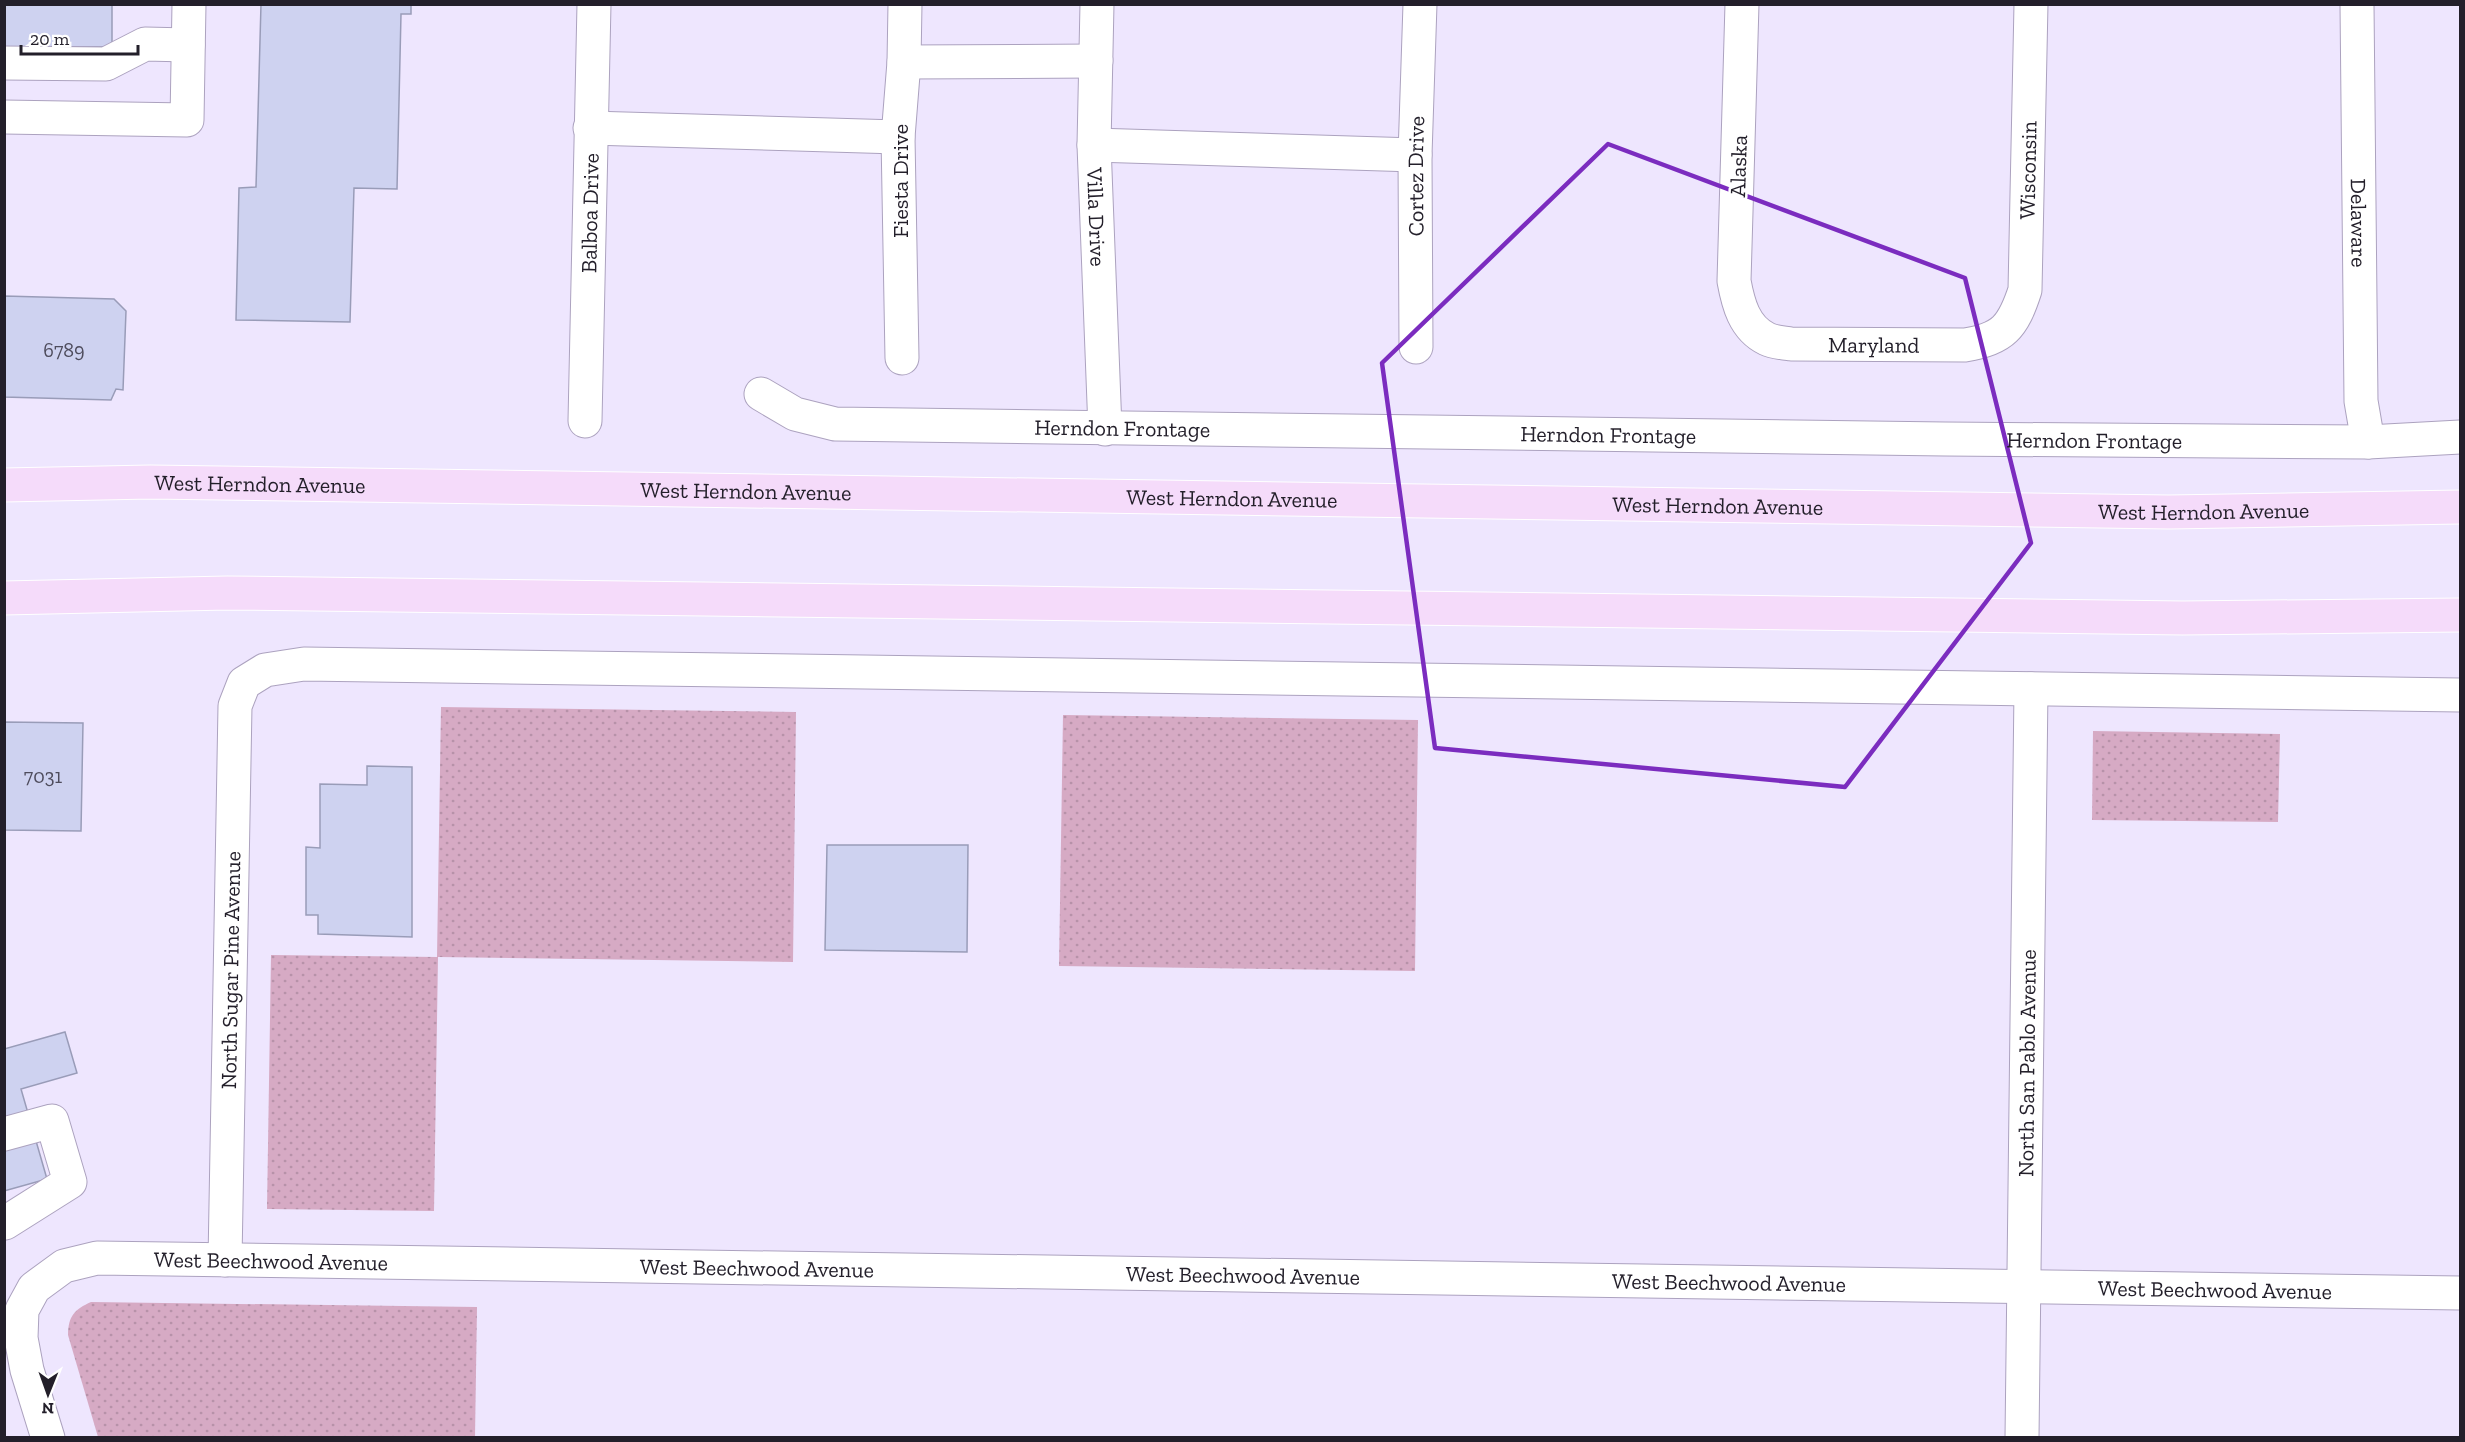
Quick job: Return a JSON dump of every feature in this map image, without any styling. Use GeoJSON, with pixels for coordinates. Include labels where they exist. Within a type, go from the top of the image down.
{"type":"FeatureCollection","features":[{"type":"Feature","properties":{"kind":"main road","name":"West Herndon Avenue"},"geometry":{"type":"LineString","coordinates":[[4,485],[150,483],[2169,512],[2460,507]]}},
{"type":"Feature","properties":{"kind":"main road"},"geometry":{"type":"LineString","coordinates":[[4,598],[228,593],[2183,618],[2460,615]]}},
{"type":"Feature","properties":{"kind":"street"},"geometry":{"type":"LineString","coordinates":[[4,117],[187,120],[189,4]]}},
{"type":"Feature","properties":{"kind":"street","name":"Balboa Drive"},"geometry":{"type":"LineString","coordinates":[[585,421],[594,4]]}},
{"type":"Feature","properties":{"kind":"street","name":"Fiesta Drive"},"geometry":{"type":"LineString","coordinates":[[902,358],[898,137],[904,62],[905,4]]}},
{"type":"Feature","properties":{"kind":"street","name":"Villa Drive"},"geometry":{"type":"LineString","coordinates":[[1097,4],[1094,145],[1106,429]]}},
{"type":"Feature","properties":{"kind":"street","name":"Cortez Drive"},"geometry":{"type":"LineString","coordinates":[[1416,347],[1415,155],[1420,4]]}},
{"type":"Feature","properties":{"kind":"street","name":"Alaska"},"geometry":{"type":"LineString","coordinates":[[1743,4],[1734,281],[1738,304],[1749,324]]}},
{"type":"Feature","properties":{"kind":"street","name":"Wisconsin"},"geometry":{"type":"LineString","coordinates":[[2004,332],[2018,312],[2025,290],[2031,4]]}},
{"type":"Feature","properties":{"kind":"street","name":"Delaware"},"geometry":{"type":"LineString","coordinates":[[2357,4],[2361,401],[2368,442]]}},
{"type":"Feature","properties":{"kind":"street"},"geometry":{"type":"LineString","coordinates":[[4,63],[106,64],[145,44],[188,45]]}},
{"type":"Feature","properties":{"kind":"street"},"geometry":{"type":"LineString","coordinates":[[904,62],[1096,61]]}},
{"type":"Feature","properties":{"kind":"street"},"geometry":{"type":"LineString","coordinates":[[590,128],[898,137]]}},
{"type":"Feature","properties":{"kind":"street"},"geometry":{"type":"LineString","coordinates":[[1094,145],[1415,155]]}},
{"type":"Feature","properties":{"kind":"street","name":"Maryland"},"geometry":{"type":"LineString","coordinates":[[1749,324],[1766,339],[1791,344],[1965,345],[1987,341],[2004,332]]}},
{"type":"Feature","properties":{"kind":"street","name":"Herndon Frontage"},"geometry":{"type":"LineString","coordinates":[[761,394],[795,414],[835,424],[1106,429],[2368,442],[2460,437]]}},
{"type":"Feature","properties":{"kind":"street","name":"North Sugar Pine Avenue"},"geometry":{"type":"LineString","coordinates":[[225,1260],[235,706],[244,683],[265,670],[304,664],[2031,689]]}},
{"type":"Feature","properties":{"kind":"street"},"geometry":{"type":"LineString","coordinates":[[2031,689],[2460,695]]}},
{"type":"Feature","properties":{"kind":"street","name":"North San Pablo Avenue"},"geometry":{"type":"LineString","coordinates":[[2022,1437],[2031,689]]}},
{"type":"Feature","properties":{"kind":"street"},"geometry":{"type":"LineString","coordinates":[[4,1134],[52,1121],[70,1182],[5,1223]]}},
{"type":"Feature","properties":{"kind":"street","name":"West Beechwood Avenue"},"geometry":{"type":"LineString","coordinates":[[48,1437],[27,1370],[21,1338],[22,1310],[34,1288],[64,1266],[97,1258],[2460,1293]]}},
{"type":"Feature","properties":{"kind":"highlighted area"},"geometry":{"type":"Polygon","coordinates":[[[1608,144],[1965,278],[2031,543],[1845,787],[1435,748],[1382,363],[1608,144]]]}},
{"type":"Feature","properties":{"kind":"shaded area"},"geometry":{"type":"Polygon","coordinates":[[[441,707],[796,712],[793,962],[438,957],[434,1211],[267,1209],[271,955],[437,957],[441,707]]]}},
{"type":"Feature","properties":{"kind":"shaded area"},"geometry":{"type":"Polygon","coordinates":[[[1063,715],[1418,720],[1415,971],[1059,966],[1063,715]]]}},
{"type":"Feature","properties":{"kind":"shaded area"},"geometry":{"type":"Polygon","coordinates":[[[2093,731],[2280,734],[2278,822],[2092,820],[2093,731]]]}},
{"type":"Feature","properties":{"kind":"shaded area"},"geometry":{"type":"Polygon","coordinates":[[[91,1302],[477,1307],[475,1437],[98,1437],[68,1335],[71,1318],[81,1307],[91,1302]]]}},
{"type":"Feature","properties":{"kind":"building"},"geometry":{"type":"Polygon","coordinates":[[[4,4],[112,4],[112,47],[65,47],[65,54],[4,53],[4,4]]]}},
{"type":"Feature","properties":{"kind":"building"},"geometry":{"type":"Polygon","coordinates":[[[261,4],[411,4],[411,14],[401,14],[397,189],[354,188],[350,322],[236,320],[239,188],[256,187],[261,4]]]}},
{"type":"Feature","properties":{"kind":"building"},"geometry":{"type":"Polygon","coordinates":[[[4,296],[114,299],[126,311],[123,390],[116,389],[111,400],[4,397],[4,296]]]}},
{"type":"Feature","properties":{"kind":"building"},"geometry":{"type":"Polygon","coordinates":[[[4,722],[83,723],[81,831],[4,830],[4,722]]]}},
{"type":"Feature","properties":{"kind":"building"},"geometry":{"type":"Polygon","coordinates":[[[367,766],[412,767],[412,937],[318,934],[318,915],[306,915],[306,847],[320,848],[320,784],[367,785],[367,766]]]}},
{"type":"Feature","properties":{"kind":"building"},"geometry":{"type":"Polygon","coordinates":[[[827,845],[968,845],[967,952],[825,950],[827,845]]]}},
{"type":"Feature","properties":{"kind":"building"},"geometry":{"type":"Polygon","coordinates":[[[65,1032],[77,1073],[21,1089],[47,1179],[4,1191],[4,1049],[65,1032]]]}}]}
